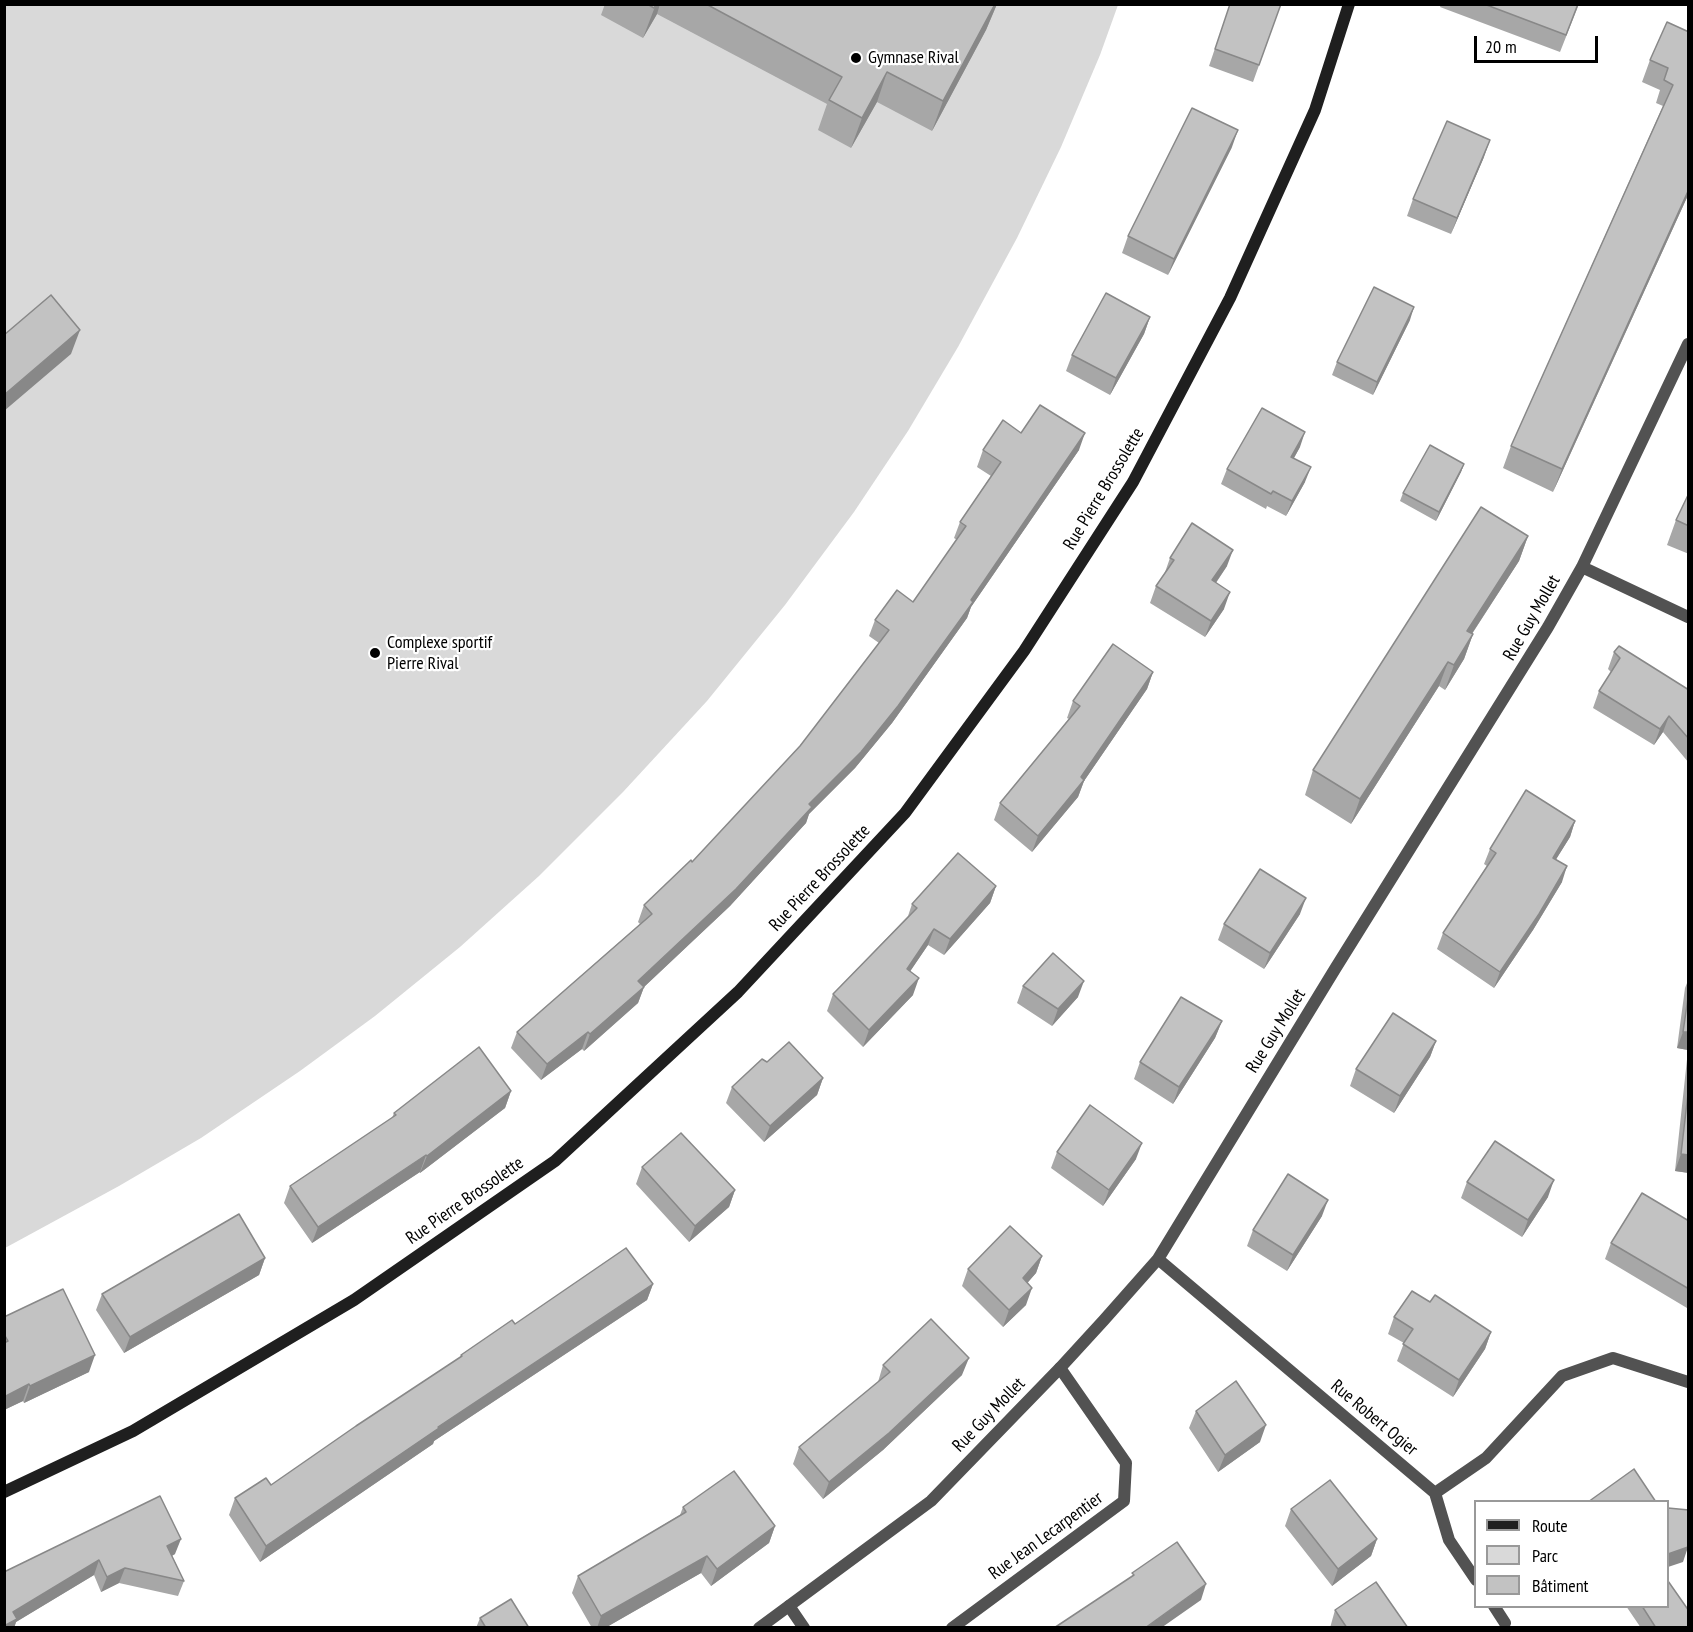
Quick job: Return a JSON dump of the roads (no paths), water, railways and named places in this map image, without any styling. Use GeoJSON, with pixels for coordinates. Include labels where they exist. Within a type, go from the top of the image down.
{"type":"FeatureCollection","features":[{"type":"Feature","properties":{"kind":"street","name":"Rue Pierre Brossolette"},"geometry":{"type":"LineString","coordinates":[[4,1492],[133,1431],[354,1300],[555,1161],[738,992],[905,813],[1024,651],[1133,482],[1230,298],[1315,110],[1349,4]]}},
{"type":"Feature","properties":{"kind":"street","name":"Rue Guy Mollet"},"geometry":{"type":"LineString","coordinates":[[759,1628],[931,1501],[1060,1368],[1158,1258],[1548,627],[1582,567],[1689,344]]}},
{"type":"Feature","properties":{"kind":"street"},"geometry":{"type":"LineString","coordinates":[[1582,567],[1689,617]]}},
{"type":"Feature","properties":{"kind":"street","name":"Rue Robert Ogier"},"geometry":{"type":"LineString","coordinates":[[1158,1258],[1435,1492]]}},
{"type":"Feature","properties":{"kind":"street"},"geometry":{"type":"LineString","coordinates":[[1474,1577],[1449,1540],[1435,1492],[1486,1458],[1562,1376],[1613,1358],[1689,1382]]}},
{"type":"Feature","properties":{"kind":"street","name":"Rue Jean Lecarpentier"},"geometry":{"type":"LineString","coordinates":[[952,1628],[1124,1502],[1126,1463],[1060,1368]]}},
{"type":"Feature","properties":{"kind":"street"},"geometry":{"type":"LineString","coordinates":[[789,1606],[804,1628]]}},
{"type":"Feature","properties":{"kind":"street"},"geometry":{"type":"LineString","coordinates":[[1495,1608],[1505,1623]]}},
{"type":"Feature","properties":{"kind":"place","name":"Gymnase Rival"},"geometry":{"type":"Point","coordinates":[856,58]}},
{"type":"Feature","properties":{"kind":"place","name":"Complexe sportif Pierre Rival"},"geometry":{"type":"Point","coordinates":[375,653]}}]}
